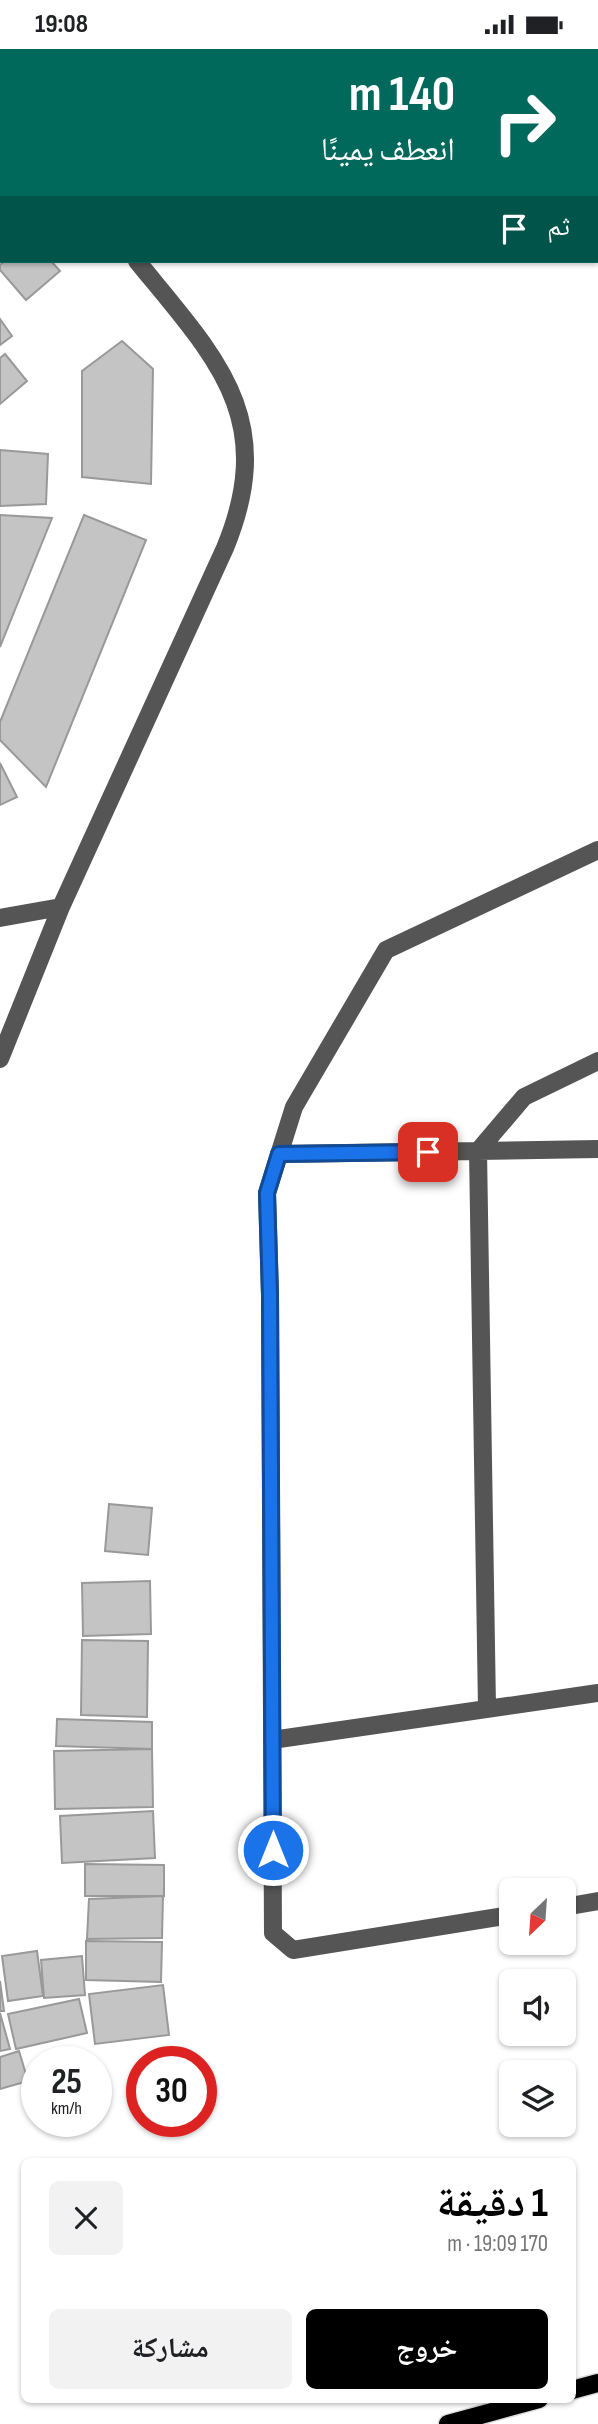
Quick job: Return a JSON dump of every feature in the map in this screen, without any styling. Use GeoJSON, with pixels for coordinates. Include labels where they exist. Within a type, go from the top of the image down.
{"type":"FeatureCollection","features":[{"type":"Feature","properties":{"kind":"main road"},"geometry":{"type":"LineString","coordinates":[[576,2389],[598,2383]]}},
{"type":"Feature","properties":{"kind":"main road"},"geometry":{"type":"LineString","coordinates":[[448,2424],[524,2403]]}},
{"type":"Feature","properties":{"kind":"street"},"geometry":{"type":"LineString","coordinates":[[0,1059],[61,907],[237,520],[243,490],[246,460],[243,430],[223,373],[208,348],[139,263]]}},
{"type":"Feature","properties":{"kind":"street"},"geometry":{"type":"LineString","coordinates":[[499,1917],[293,1951],[273,1933],[267,1193],[294,1107],[386,950],[598,851]]}},
{"type":"Feature","properties":{"kind":"street"},"geometry":{"type":"LineString","coordinates":[[0,918],[61,907]]}},
{"type":"Feature","properties":{"kind":"street"},"geometry":{"type":"LineString","coordinates":[[487,1708],[478,1151],[524,1097],[598,1061]]}},
{"type":"Feature","properties":{"kind":"street"},"geometry":{"type":"LineString","coordinates":[[279,1154],[598,1149]]}},
{"type":"Feature","properties":{"kind":"street"},"geometry":{"type":"LineString","coordinates":[[272,1739],[598,1693]]}},
{"type":"Feature","properties":{"kind":"street"},"geometry":{"type":"LineString","coordinates":[[576,1905],[598,1901]]}},
{"type":"Feature","properties":{"kind":"building"},"geometry":{"type":"Polygon","coordinates":[[[53,263],[60,271],[26,300],[0,270],[0,265],[53,263]]]}},
{"type":"Feature","properties":{"kind":"building"},"geometry":{"type":"Polygon","coordinates":[[[0,319],[12,336],[0,345],[0,319]]]}},
{"type":"Feature","properties":{"kind":"building"},"geometry":{"type":"Polygon","coordinates":[[[122,341],[153,369],[151,484],[82,477],[82,371],[122,341]]]}},
{"type":"Feature","properties":{"kind":"building"},"geometry":{"type":"Polygon","coordinates":[[[5,354],[27,381],[0,404],[0,358],[5,354]]]}},
{"type":"Feature","properties":{"kind":"building"},"geometry":{"type":"Polygon","coordinates":[[[0,450],[48,454],[46,504],[0,506],[0,450]]]}},
{"type":"Feature","properties":{"kind":"building"},"geometry":{"type":"Polygon","coordinates":[[[0,515],[52,518],[0,647],[0,515]]]}},
{"type":"Feature","properties":{"kind":"building"},"geometry":{"type":"Polygon","coordinates":[[[84,515],[146,540],[46,787],[0,740],[0,722],[84,515]]]}},
{"type":"Feature","properties":{"kind":"building"},"geometry":{"type":"Polygon","coordinates":[[[0,763],[17,797],[0,805],[0,763]]]}},
{"type":"Feature","properties":{"kind":"building"},"geometry":{"type":"Polygon","coordinates":[[[109,1504],[152,1508],[148,1555],[105,1551],[109,1504]]]}},
{"type":"Feature","properties":{"kind":"building"},"geometry":{"type":"Polygon","coordinates":[[[150,1581],[151,1634],[83,1636],[82,1583],[150,1581]]]}},
{"type":"Feature","properties":{"kind":"building"},"geometry":{"type":"Polygon","coordinates":[[[82,1640],[148,1641],[147,1717],[81,1715],[82,1640]]]}},
{"type":"Feature","properties":{"kind":"building"},"geometry":{"type":"Polygon","coordinates":[[[57,1719],[152,1722],[152,1749],[56,1746],[57,1719]]]}},
{"type":"Feature","properties":{"kind":"building"},"geometry":{"type":"Polygon","coordinates":[[[152,1749],[153,1807],[55,1809],[54,1751],[152,1749]]]}},
{"type":"Feature","properties":{"kind":"building"},"geometry":{"type":"Polygon","coordinates":[[[153,1811],[155,1858],[62,1863],[60,1816],[153,1811]]]}},
{"type":"Feature","properties":{"kind":"building"},"geometry":{"type":"Polygon","coordinates":[[[85,1864],[164,1865],[164,1896],[85,1896],[85,1864]]]}},
{"type":"Feature","properties":{"kind":"building"},"geometry":{"type":"Polygon","coordinates":[[[163,1896],[162,1938],[87,1939],[89,1899],[163,1896]]]}},
{"type":"Feature","properties":{"kind":"building"},"geometry":{"type":"Polygon","coordinates":[[[86,1941],[162,1942],[161,1982],[86,1980],[86,1941]]]}},
{"type":"Feature","properties":{"kind":"building"},"geometry":{"type":"Polygon","coordinates":[[[37,1951],[43,1996],[8,2001],[2,1956],[37,1951]]]}},
{"type":"Feature","properties":{"kind":"building"},"geometry":{"type":"Polygon","coordinates":[[[82,1956],[85,1995],[44,1998],[41,1960],[82,1956]]]}},
{"type":"Feature","properties":{"kind":"building"},"geometry":{"type":"Polygon","coordinates":[[[0,1981],[4,2011],[0,2011],[0,1981]]]}},
{"type":"Feature","properties":{"kind":"building"},"geometry":{"type":"Polygon","coordinates":[[[163,1985],[169,2035],[95,2044],[89,1994],[163,1985]]]}},
{"type":"Feature","properties":{"kind":"building"},"geometry":{"type":"Polygon","coordinates":[[[79,1999],[87,2033],[16,2049],[8,2014],[79,1999]]]}},
{"type":"Feature","properties":{"kind":"building"},"geometry":{"type":"Polygon","coordinates":[[[0,2013],[10,2049],[0,2051],[0,2013]]]}},
{"type":"Feature","properties":{"kind":"building"},"geometry":{"type":"Polygon","coordinates":[[[19,2051],[21,2083],[0,2089],[0,2057],[19,2051]]]}},
{"type":"Feature","properties":{"kind":"route"},"geometry":{"type":"LineString","coordinates":[[273,1850],[267,1193],[279,1154],[428,1152]]}}]}
